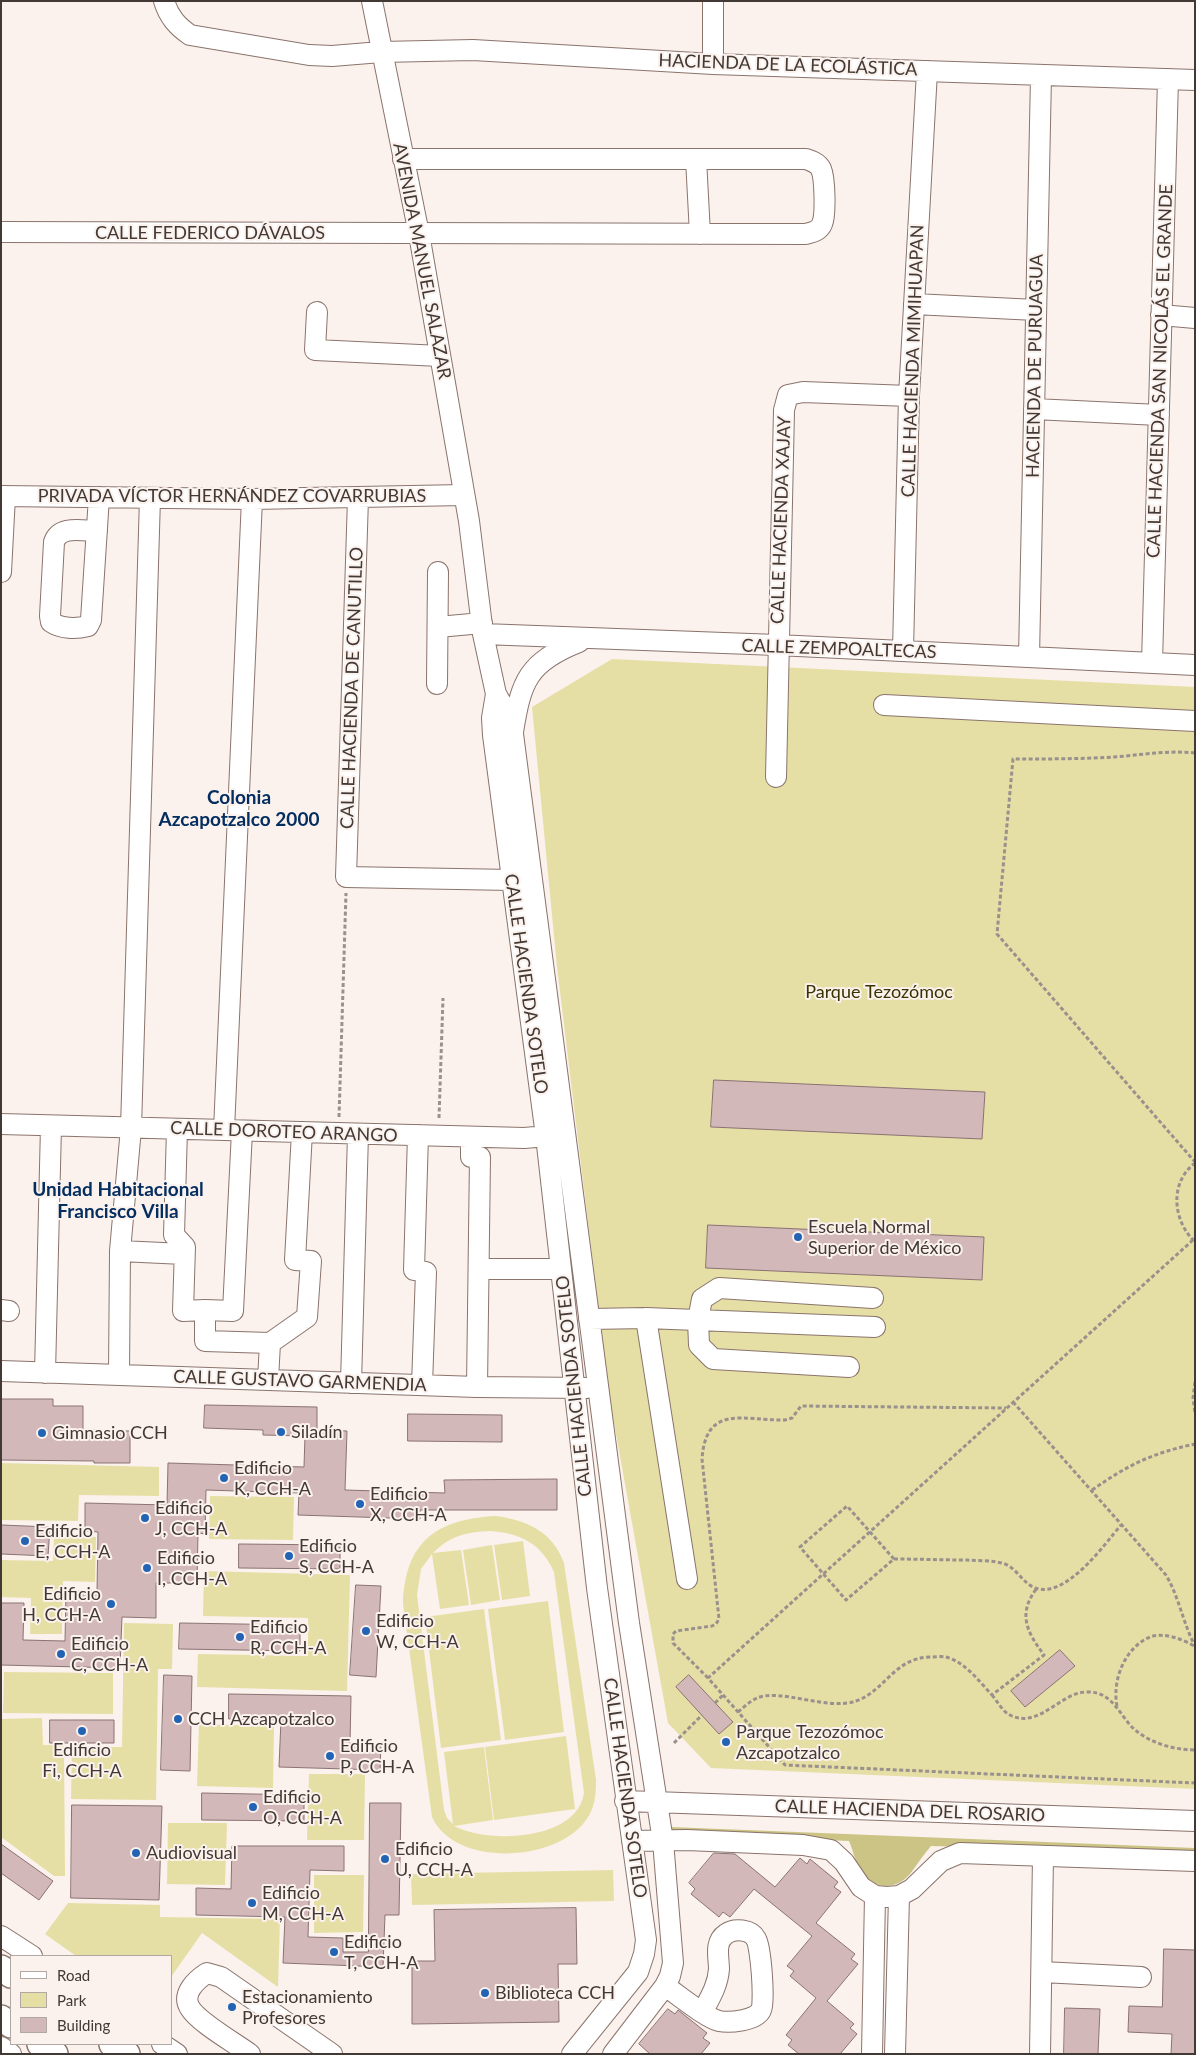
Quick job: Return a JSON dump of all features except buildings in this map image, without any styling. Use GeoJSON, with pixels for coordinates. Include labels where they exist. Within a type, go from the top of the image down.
{"type":"FeatureCollection","features":[{"type":"Feature","properties":{"kind":"main road"},"geometry":{"type":"LineString","coordinates":[[41,2045],[54,2054]]}},
{"type":"Feature","properties":{"kind":"main road"},"geometry":{"type":"LineString","coordinates":[[114,2045],[127,2054]]}},
{"type":"Feature","properties":{"kind":"street","name":"HACIENDA DE LA ECOLÁSTICA"},"geometry":{"type":"LineString","coordinates":[[164,1],[168,12],[178,27],[190,35],[308,55],[332,56],[381,52],[473,50],[713,64],[1195,80]]}},
{"type":"Feature","properties":{"kind":"street","name":"AVENIDA MANUEL SALAZAR"},"geometry":{"type":"LineString","coordinates":[[372,1],[419,234],[468,521]]}},
{"type":"Feature","properties":{"kind":"street"},"geometry":{"type":"LineString","coordinates":[[713,1],[713,64]]}},
{"type":"Feature","properties":{"kind":"street","name":"CALLE HACIENDA MIMIHUAPAN"},"geometry":{"type":"LineString","coordinates":[[903,651],[909,396],[927,70]]}},
{"type":"Feature","properties":{"kind":"street","name":"HACIENDA DE PURUAGUA"},"geometry":{"type":"LineString","coordinates":[[1029,657],[1041,76]]}},
{"type":"Feature","properties":{"kind":"street","name":"CALLE HACIENDA SAN NICOLÁS EL GRANDE"},"geometry":{"type":"LineString","coordinates":[[1152,663],[1168,80]]}},
{"type":"Feature","properties":{"kind":"street"},"geometry":{"type":"LineString","coordinates":[[403,159],[696,159],[700,234]]}},
{"type":"Feature","properties":{"kind":"street","name":"CALLE FEDERICO DÁVALOS"},"geometry":{"type":"LineString","coordinates":[[1,232],[806,234],[815,232],[822,225],[824,216],[823,177],[821,168],[814,162],[806,159],[696,159]]}},
{"type":"Feature","properties":{"kind":"street"},"geometry":{"type":"LineString","coordinates":[[914,304],[1036,310]]}},
{"type":"Feature","properties":{"kind":"street"},"geometry":{"type":"LineString","coordinates":[[317,312],[315,350],[440,356]]}},
{"type":"Feature","properties":{"kind":"street"},"geometry":{"type":"LineString","coordinates":[[1161,315],[1195,318]]}},
{"type":"Feature","properties":{"kind":"street","name":"CALLE HACIENDA XAJAY"},"geometry":{"type":"LineString","coordinates":[[776,778],[777,645],[784,410],[788,395],[802,392],[909,396]]}},
{"type":"Feature","properties":{"kind":"street"},"geometry":{"type":"LineString","coordinates":[[1034,409],[1159,415]]}},
{"type":"Feature","properties":{"kind":"street","name":"PRIVADA VÍCTOR HERNÁNDEZ COVARRUBIAS"},"geometry":{"type":"LineString","coordinates":[[3,496],[252,499],[464,495]]}},
{"type":"Feature","properties":{"kind":"street"},"geometry":{"type":"LineString","coordinates":[[1,572],[3,496]]}},
{"type":"Feature","properties":{"kind":"street"},"geometry":{"type":"LineString","coordinates":[[97,531],[68,530],[56,536],[54,542],[50,616],[51,622],[57,626],[81,628],[88,626],[91,620],[97,531],[99,497]]}},
{"type":"Feature","properties":{"kind":"street"},"geometry":{"type":"LineString","coordinates":[[118,1375],[120,1252],[131,1128],[150,498]]}},
{"type":"Feature","properties":{"kind":"street","name":"CALLE HACIENDA DE CANUTILLO"},"geometry":{"type":"LineString","coordinates":[[346,877],[358,498]]}},
{"type":"Feature","properties":{"kind":"street"},"geometry":{"type":"LineString","coordinates":[[177,1129],[174,1235],[185,1247],[183,1311],[233,1311],[233,1130],[252,499]]}},
{"type":"Feature","properties":{"kind":"street","name":"CALLE HACIENDA SOTELO"},"geometry":{"type":"LineString","coordinates":[[468,521],[482,628],[496,694],[509,717],[513,734],[630,1623],[663,1840],[673,1963],[665,1986],[613,2054]]}},
{"type":"Feature","properties":{"kind":"street"},"geometry":{"type":"LineString","coordinates":[[437,684],[438,572]]}},
{"type":"Feature","properties":{"kind":"street","name":"CALLE ZEMPOALTECAS"},"geometry":{"type":"LineString","coordinates":[[438,627],[482,628],[585,639],[777,645],[1195,665]]}},
{"type":"Feature","properties":{"kind":"street"},"geometry":{"type":"LineString","coordinates":[[513,734],[522,689],[534,668],[556,651],[585,639]]}},
{"type":"Feature","properties":{"kind":"street","name":"CALLE HACIENDA SOTELO"},"geometry":{"type":"LineString","coordinates":[[496,694],[492,718],[546,1136],[597,1588],[625,1801],[645,1927],[644,1954],[638,1972],[572,2054]]}},
{"type":"Feature","properties":{"kind":"street"},"geometry":{"type":"LineString","coordinates":[[884,705],[1195,721]]}},
{"type":"Feature","properties":{"kind":"street"},"geometry":{"type":"LineString","coordinates":[[346,877],[512,880]]}},
{"type":"Feature","properties":{"kind":"street","name":"CALLE DOROTEO ARANGO"},"geometry":{"type":"LineString","coordinates":[[1,1124],[418,1136],[524,1138],[566,1135]]}},
{"type":"Feature","properties":{"kind":"street"},"geometry":{"type":"LineString","coordinates":[[45,1372],[51,1126]]}},
{"type":"Feature","properties":{"kind":"street"},"geometry":{"type":"LineString","coordinates":[[205,1310],[205,1341],[270,1342],[307,1317],[311,1260],[295,1260],[302,1132]]}},
{"type":"Feature","properties":{"kind":"street"},"geometry":{"type":"LineString","coordinates":[[348,1134],[351,1383]]}},
{"type":"Feature","properties":{"kind":"street"},"geometry":{"type":"LineString","coordinates":[[418,1136],[414,1270],[426,1272],[422,1385]]}},
{"type":"Feature","properties":{"kind":"street"},"geometry":{"type":"LineString","coordinates":[[472,1137],[470,1157],[480,1158],[477,1387]]}},
{"type":"Feature","properties":{"kind":"street"},"geometry":{"type":"LineString","coordinates":[[120,1252],[184,1254]]}},
{"type":"Feature","properties":{"kind":"street"},"geometry":{"type":"LineString","coordinates":[[478,1269],[561,1269]]}},
{"type":"Feature","properties":{"kind":"street"},"geometry":{"type":"LineString","coordinates":[[849,1366],[714,1359],[699,1345],[698,1320],[702,1299],[719,1288],[873,1298]]}},
{"type":"Feature","properties":{"kind":"street"},"geometry":{"type":"LineString","coordinates":[[589,1319],[646,1318],[875,1327]]}},
{"type":"Feature","properties":{"kind":"street"},"geometry":{"type":"LineString","coordinates":[[646,1318],[687,1580]]}},
{"type":"Feature","properties":{"kind":"street"},"geometry":{"type":"LineString","coordinates":[[268,1380],[270,1342]]}},
{"type":"Feature","properties":{"kind":"street","name":"CALLE GUSTAVO GARMENDIA"},"geometry":{"type":"LineString","coordinates":[[1,1371],[477,1387],[575,1389],[599,1387]]}},
{"type":"Feature","properties":{"kind":"street","name":"CALLE HACIENDA DEL ROSARIO"},"geometry":{"type":"LineString","coordinates":[[625,1801],[1195,1821]]}},
{"type":"Feature","properties":{"kind":"street"},"geometry":{"type":"LineString","coordinates":[[632,1842],[663,1840],[803,1844],[831,1850],[844,1862],[861,1887],[875,1896],[899,1896],[912,1889],[941,1861],[960,1853],[1195,1861]]}},
{"type":"Feature","properties":{"kind":"street"},"geometry":{"type":"LineString","coordinates":[[1040,2054],[1043,1856]]}},
{"type":"Feature","properties":{"kind":"street"},"geometry":{"type":"LineString","coordinates":[[872,2054],[875,1896]]}},
{"type":"Feature","properties":{"kind":"street"},"geometry":{"type":"LineString","coordinates":[[895,2054],[899,1896]]}},
{"type":"Feature","properties":{"kind":"street"},"geometry":{"type":"LineString","coordinates":[[665,1986],[703,2012],[718,2021],[746,2020],[755,2017],[761,2010],[763,2001],[759,1947],[756,1938],[749,1932],[735,1930],[726,1933],[720,1940],[716,1985],[703,2012]]}},
{"type":"Feature","properties":{"kind":"street"},"geometry":{"type":"LineString","coordinates":[[1,1936],[30,1955]]}},
{"type":"Feature","properties":{"kind":"street"},"geometry":{"type":"LineString","coordinates":[[1042,1972],[1141,1977]]}},
{"type":"Feature","properties":{"kind":"street"},"geometry":{"type":"LineString","coordinates":[[250,2054],[196,2016],[188,2007],[187,1995],[200,1977],[207,1973],[221,1977],[332,2054]]}},
{"type":"Feature","properties":{"kind":"street"},"geometry":{"type":"LineString","coordinates":[[164,2045],[177,2054]]}},
{"type":"Feature","properties":{"kind":"street"},"geometry":{"type":"LineString","coordinates":[[1,2047],[10,2054]]}},
{"type":"Feature","properties":{"kind":"path"},"geometry":{"type":"LineString","coordinates":[[708,1678],[1194,1241],[1186,1233],[1178,1217],[1176,1199],[1180,1182],[1195,1162],[997,934],[1013,759],[1064,759],[1152,752],[1195,753]]}},
{"type":"Feature","properties":{"kind":"path"},"geometry":{"type":"LineString","coordinates":[[346,877],[348,1134]]}},
{"type":"Feature","properties":{"kind":"path"},"geometry":{"type":"LineString","coordinates":[[438,1136],[443,998]]}},
{"type":"Feature","properties":{"kind":"path"},"geometry":{"type":"LineString","coordinates":[[1195,1382],[1193,1398],[1195,1413]]}},
{"type":"Feature","properties":{"kind":"path"},"geometry":{"type":"LineString","coordinates":[[1013,1402],[1121,1525],[1149,1554],[1170,1582],[1175,1590],[1186,1629],[1195,1646]]}},
{"type":"Feature","properties":{"kind":"path"},"geometry":{"type":"LineString","coordinates":[[1007,1408],[801,1406],[792,1418],[784,1420],[730,1418],[719,1421],[708,1432],[702,1459],[720,1619],[712,1626],[676,1631],[672,1634],[673,1643],[724,1695],[785,1764],[1195,1783]]}},
{"type":"Feature","properties":{"kind":"path"},"geometry":{"type":"LineString","coordinates":[[1092,1490],[1118,1472],[1144,1458],[1195,1444]]}},
{"type":"Feature","properties":{"kind":"path"},"geometry":{"type":"LineString","coordinates":[[894,1559],[847,1506],[800,1547],[846,1600],[894,1559],[986,1561],[1006,1564],[1037,1588],[1049,1588],[1068,1580],[1083,1569],[1121,1525]]}},
{"type":"Feature","properties":{"kind":"path"},"geometry":{"type":"LineString","coordinates":[[992,1695],[1044,1655],[1028,1631],[1026,1616],[1028,1600],[1037,1588]]}},
{"type":"Feature","properties":{"kind":"path"},"geometry":{"type":"LineString","coordinates":[[1118,1709],[1115,1691],[1117,1677],[1122,1666],[1139,1644],[1151,1637],[1163,1636],[1185,1640],[1195,1646]]}},
{"type":"Feature","properties":{"kind":"path"},"geometry":{"type":"LineString","coordinates":[[738,1712],[757,1698],[769,1696],[834,1703],[854,1702],[865,1697],[890,1674],[907,1663],[924,1657],[945,1656],[961,1664],[992,1695],[1008,1715],[1018,1718],[1030,1717],[1045,1712],[1075,1694],[1088,1692],[1099,1694],[1111,1700],[1132,1727],[1142,1736],[1159,1744],[1185,1750],[1195,1750]]}},
{"type":"Feature","properties":{"kind":"path"},"geometry":{"type":"LineString","coordinates":[[715,1703],[724,1695]]}},
{"type":"Feature","properties":{"kind":"path"},"geometry":{"type":"LineString","coordinates":[[674,1743],[702,1715]]}},
{"type":"Feature","properties":{"kind":"green space","name":"Parque Tezozómoc"},"geometry":{"type":"Polygon","coordinates":[[[612,659],[1195,687],[1195,1789],[711,1768],[668,1723],[609,1395],[557,967],[532,707],[612,659]]]}},
{"type":"Feature","properties":{"kind":"green space"},"geometry":{"type":"Polygon","coordinates":[[[1,1463],[159,1467],[159,1496],[79,1495],[78,1521],[1,1520],[1,1463]]]}},
{"type":"Feature","properties":{"kind":"green space"},"geometry":{"type":"Polygon","coordinates":[[[210,1496],[294,1497],[293,1540],[209,1539],[210,1496]]]}},
{"type":"Feature","properties":{"kind":"green space"},"geometry":{"type":"Polygon","coordinates":[[[496,1516],[528,1524],[538,1529],[553,1543],[564,1563],[596,1780],[595,1796],[593,1806],[586,1820],[572,1834],[553,1844],[531,1851],[507,1853],[483,1851],[462,1845],[444,1833],[432,1817],[403,1604],[405,1583],[417,1550],[428,1538],[456,1522],[496,1516]],[[490,1531],[459,1536],[439,1547],[433,1553],[461,1550],[469,1605],[440,1609],[432,1554],[421,1569],[417,1595],[444,1810],[447,1818],[453,1824],[444,1752],[484,1747],[493,1820],[454,1826],[469,1832],[508,1836],[529,1834],[549,1829],[566,1821],[578,1809],[584,1793],[554,1572],[549,1562],[536,1547],[520,1537],[490,1531]]]}},
{"type":"Feature","properties":{"kind":"green space"},"geometry":{"type":"Polygon","coordinates":[[[54,1536],[96,1537],[95,1582],[63,1581],[62,1634],[30,1634],[31,1598],[1,1597],[1,1560],[53,1561],[54,1536]]]}},
{"type":"Feature","properties":{"kind":"green space"},"geometry":{"type":"Polygon","coordinates":[[[523,1541],[530,1596],[502,1600],[494,1545],[523,1541]]]}},
{"type":"Feature","properties":{"kind":"green space"},"geometry":{"type":"Polygon","coordinates":[[[492,1545],[500,1600],[471,1605],[463,1550],[492,1545]]]}},
{"type":"Feature","properties":{"kind":"green space"},"geometry":{"type":"Polygon","coordinates":[[[204,1571],[350,1575],[347,1691],[197,1687],[198,1654],[308,1656],[308,1618],[203,1616],[204,1571]]]}},
{"type":"Feature","properties":{"kind":"green space"},"geometry":{"type":"Polygon","coordinates":[[[548,1601],[564,1732],[505,1740],[488,1609],[548,1601]]]}},
{"type":"Feature","properties":{"kind":"green space"},"geometry":{"type":"Polygon","coordinates":[[[484,1609],[501,1740],[441,1748],[425,1617],[484,1609]]]}},
{"type":"Feature","properties":{"kind":"green space"},"geometry":{"type":"Polygon","coordinates":[[[124,1623],[173,1624],[172,1669],[158,1669],[156,1800],[71,1799],[72,1747],[122,1747],[124,1623]]]}},
{"type":"Feature","properties":{"kind":"green space"},"geometry":{"type":"Polygon","coordinates":[[[4,1672],[113,1673],[113,1714],[3,1713],[4,1672]]]}},
{"type":"Feature","properties":{"kind":"green space"},"geometry":{"type":"Polygon","coordinates":[[[42,1718],[43,1745],[64,1745],[65,1876],[54,1876],[1,1837],[1,1719],[42,1718]]]}},
{"type":"Feature","properties":{"kind":"green space"},"geometry":{"type":"Polygon","coordinates":[[[199,1724],[274,1726],[273,1788],[197,1786],[199,1724]]]}},
{"type":"Feature","properties":{"kind":"green space"},"geometry":{"type":"Polygon","coordinates":[[[566,1736],[575,1809],[494,1820],[485,1747],[566,1736]]]}},
{"type":"Feature","properties":{"kind":"green space"},"geometry":{"type":"Polygon","coordinates":[[[309,1774],[365,1774],[364,1840],[307,1840],[309,1774]]]}},
{"type":"Feature","properties":{"kind":"green space"},"geometry":{"type":"Polygon","coordinates":[[[168,1823],[227,1823],[225,1885],[167,1884],[168,1823]]]}},
{"type":"Feature","properties":{"kind":"green space"},"geometry":{"type":"Polygon","coordinates":[[[613,1870],[614,1901],[412,1905],[411,1874],[613,1870]]]}},
{"type":"Feature","properties":{"kind":"green space"},"geometry":{"type":"Polygon","coordinates":[[[314,1875],[364,1875],[363,1932],[314,1933],[314,1875]]]}},
{"type":"Feature","properties":{"kind":"green space"},"geometry":{"type":"Polygon","coordinates":[[[68,1903],[160,1905],[160,1917],[280,1919],[278,1987],[202,1933],[172,1976],[172,1955],[75,1955],[45,1934],[68,1903]]]}},
{"type":"Feature","properties":{"kind":"shaded area"},"geometry":{"type":"Polygon","coordinates":[[[671,1827],[1195,1848],[1195,1853],[931,1846],[904,1880],[884,1886],[877,1885],[866,1877],[857,1863],[849,1841],[672,1833],[671,1827]]]}},
{"type":"Feature","properties":{"kind":"place","name":"Escuela Normal Superior de México"},"geometry":{"type":"Point","coordinates":[798,1237]}},
{"type":"Feature","properties":{"kind":"place","name":"Siladín"},"geometry":{"type":"Point","coordinates":[281,1432]}},
{"type":"Feature","properties":{"kind":"place","name":"Gimnasio CCH"},"geometry":{"type":"Point","coordinates":[42,1433]}},
{"type":"Feature","properties":{"kind":"place","name":"Edificio K, CCH-A"},"geometry":{"type":"Point","coordinates":[224,1478]}},
{"type":"Feature","properties":{"kind":"place","name":"Edificio X, CCH-A"},"geometry":{"type":"Point","coordinates":[360,1504]}},
{"type":"Feature","properties":{"kind":"place","name":"Edificio J, CCH-A"},"geometry":{"type":"Point","coordinates":[145,1518]}},
{"type":"Feature","properties":{"kind":"place","name":"Edificio E, CCH-A"},"geometry":{"type":"Point","coordinates":[25,1541]}},
{"type":"Feature","properties":{"kind":"place","name":"Edificio S, CCH-A"},"geometry":{"type":"Point","coordinates":[289,1556]}},
{"type":"Feature","properties":{"kind":"place","name":"Edificio I, CCH-A"},"geometry":{"type":"Point","coordinates":[147,1568]}},
{"type":"Feature","properties":{"kind":"place","name":"Edificio H, CCH-A"},"geometry":{"type":"Point","coordinates":[111,1604]}},
{"type":"Feature","properties":{"kind":"place","name":"Edificio W, CCH-A"},"geometry":{"type":"Point","coordinates":[366,1631]}},
{"type":"Feature","properties":{"kind":"place","name":"Edificio R, CCH-A"},"geometry":{"type":"Point","coordinates":[240,1637]}},
{"type":"Feature","properties":{"kind":"place","name":"Edificio C, CCH-A"},"geometry":{"type":"Point","coordinates":[61,1654]}},
{"type":"Feature","properties":{"kind":"place","name":"CCH Azcapotzalco"},"geometry":{"type":"Point","coordinates":[178,1719]}},
{"type":"Feature","properties":{"kind":"place","name":"Edificio Fi, CCH-A"},"geometry":{"type":"Point","coordinates":[82,1731]}},
{"type":"Feature","properties":{"kind":"place","name":"Parque Tezozómoc Azcapotzalco"},"geometry":{"type":"Point","coordinates":[726,1742]}},
{"type":"Feature","properties":{"kind":"place","name":"Edificio P, CCH-A"},"geometry":{"type":"Point","coordinates":[330,1756]}},
{"type":"Feature","properties":{"kind":"place","name":"Edificio O, CCH-A"},"geometry":{"type":"Point","coordinates":[253,1807]}},
{"type":"Feature","properties":{"kind":"place","name":"Audiovisual"},"geometry":{"type":"Point","coordinates":[136,1853]}},
{"type":"Feature","properties":{"kind":"place","name":"Edificio U, CCH-A"},"geometry":{"type":"Point","coordinates":[385,1859]}},
{"type":"Feature","properties":{"kind":"place","name":"Edificio M, CCH-A"},"geometry":{"type":"Point","coordinates":[252,1903]}},
{"type":"Feature","properties":{"kind":"place","name":"Edificio T, CCH-A"},"geometry":{"type":"Point","coordinates":[334,1952]}},
{"type":"Feature","properties":{"kind":"place","name":"Biblioteca CCH"},"geometry":{"type":"Point","coordinates":[485,1993]}},
{"type":"Feature","properties":{"kind":"place","name":"Estacionamiento Profesores"},"geometry":{"type":"Point","coordinates":[232,2007]}},
{"type":"Feature","properties":{"kind":"district","name":"Colonia Azcapotzalco 2000"},"geometry":{"type":"Point","coordinates":[239,809]}},
{"type":"Feature","properties":{"kind":"district","name":"Unidad Habitacional Francisco Villa"},"geometry":{"type":"Point","coordinates":[118,1201]}}]}
